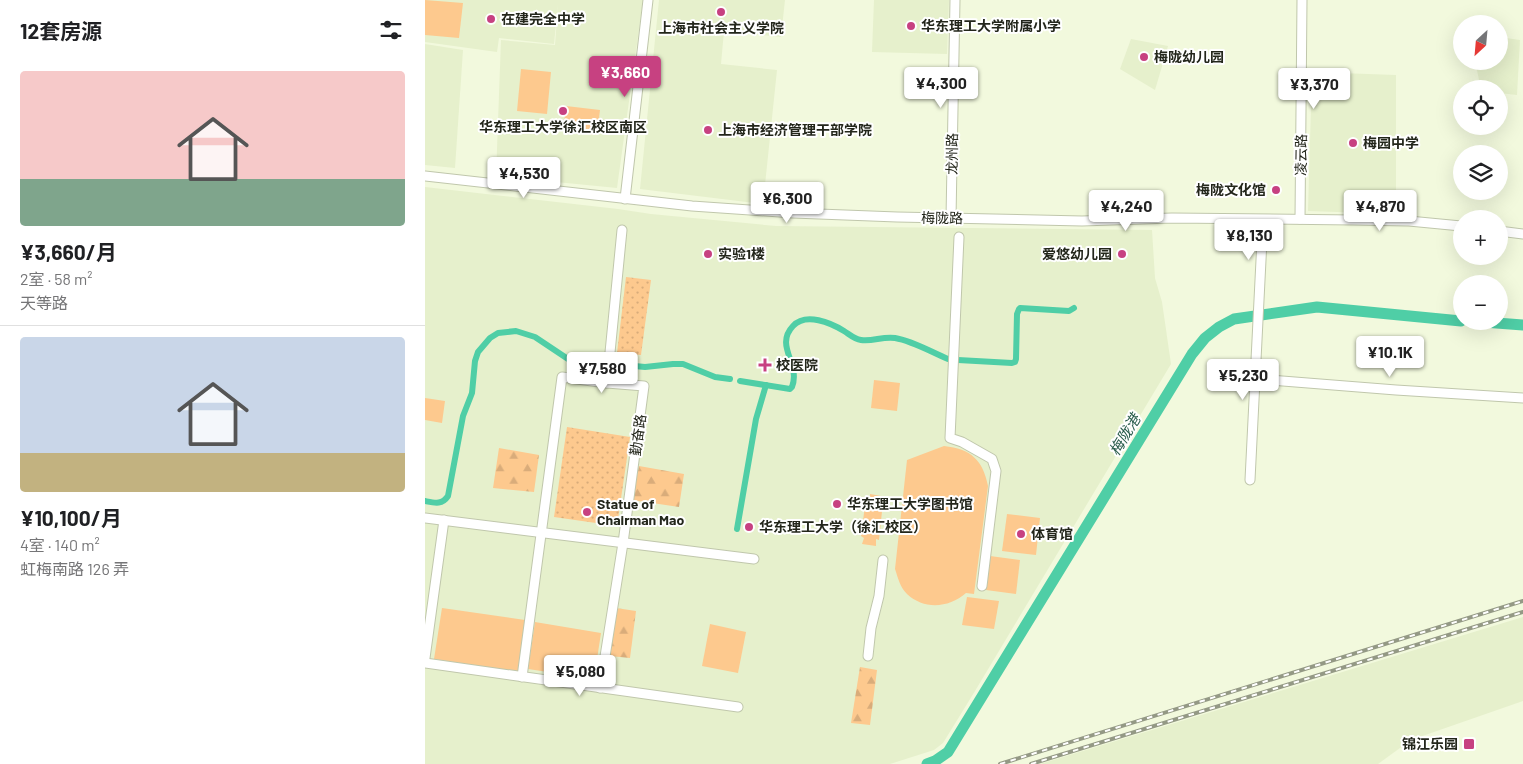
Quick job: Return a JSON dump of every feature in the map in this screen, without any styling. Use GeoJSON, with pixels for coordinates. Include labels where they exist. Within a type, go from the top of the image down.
{"type":"FeatureCollection","features":[{"type":"Feature","properties":{"kind":"street"},"geometry":{"type":"LineString","coordinates":[[625,199],[648,0]]}},
{"type":"Feature","properties":{"kind":"street","name":"龙州路"},"geometry":{"type":"LineString","coordinates":[[951,218],[955,0]]}},
{"type":"Feature","properties":{"kind":"street","name":"凌云路"},"geometry":{"type":"LineString","coordinates":[[1300,219],[1302,0]]}},
{"type":"Feature","properties":{"kind":"street","name":"梅陇路"},"geometry":{"type":"LineString","coordinates":[[425,176],[625,199],[743,210],[897,217],[1082,221],[1172,218],[1300,219],[1409,221],[1453,225]]}},
{"type":"Feature","properties":{"kind":"street"},"geometry":{"type":"LineString","coordinates":[[1250,480],[1263,220]]}},
{"type":"Feature","properties":{"kind":"street"},"geometry":{"type":"LineString","coordinates":[[607,382],[622,230]]}},
{"type":"Feature","properties":{"kind":"street"},"geometry":{"type":"LineString","coordinates":[[1508,232],[1523,234]]}},
{"type":"Feature","properties":{"kind":"street"},"geometry":{"type":"LineString","coordinates":[[959,237],[950,438],[962,442],[992,459],[996,471],[982,586]]}},
{"type":"Feature","properties":{"kind":"street","name":"勤奋路"},"geometry":{"type":"LineString","coordinates":[[522,677],[562,376],[644,386],[623,543],[600,688]]}},
{"type":"Feature","properties":{"kind":"street"},"geometry":{"type":"LineString","coordinates":[[1256,378],[1523,398]]}},
{"type":"Feature","properties":{"kind":"street"},"geometry":{"type":"LineString","coordinates":[[425,518],[754,559]]}},
{"type":"Feature","properties":{"kind":"street"},"geometry":{"type":"LineString","coordinates":[[425,658],[444,520]]}},
{"type":"Feature","properties":{"kind":"street"},"geometry":{"type":"LineString","coordinates":[[868,656],[871,628],[879,596],[883,560]]}},
{"type":"Feature","properties":{"kind":"street"},"geometry":{"type":"LineString","coordinates":[[425,663],[738,707]]}},
{"type":"Feature","properties":{"kind":"shaded area","name":"华东理工大学徐汇校区南区"},"geometry":{"type":"Polygon","coordinates":[[[425,0],[643,0],[617,188],[496,176],[501,40],[555,45],[558,4],[554,44],[499,38],[497,52],[425,42],[425,0]]]}},
{"type":"Feature","properties":{"kind":"shaded area","name":"上海市经济管理干部学院"},"geometry":{"type":"Polygon","coordinates":[[[659,0],[785,0],[781,37],[724,31],[721,64],[777,70],[763,204],[640,189],[659,0]]]}},
{"type":"Feature","properties":{"kind":"shaded area","name":"华东理工大学附属小学"},"geometry":{"type":"Polygon","coordinates":[[[874,0],[949,0],[947,54],[872,52],[874,0]]]}},
{"type":"Feature","properties":{"kind":"shaded area"},"geometry":{"type":"Polygon","coordinates":[[[1508,38],[1520,40],[1517,95],[1508,94],[1508,80],[1479,80],[1477,70],[1508,70],[1508,38]]]}},
{"type":"Feature","properties":{"kind":"shaded area","name":"梅陇幼儿园"},"geometry":{"type":"Polygon","coordinates":[[[1131,39],[1168,46],[1155,90],[1120,69],[1131,39]]]}},
{"type":"Feature","properties":{"kind":"shaded area"},"geometry":{"type":"Polygon","coordinates":[[[425,44],[463,50],[455,168],[425,165],[425,44]]]}},
{"type":"Feature","properties":{"kind":"shaded area","name":"梅园中学"},"geometry":{"type":"Polygon","coordinates":[[[1312,72],[1396,75],[1396,214],[1308,211],[1312,72]]]}},
{"type":"Feature","properties":{"kind":"shaded area","name":"华东理工大学（徐汇校区）"},"geometry":{"type":"Polygon","coordinates":[[[425,187],[651,214],[776,226],[1152,230],[1155,278],[1162,302],[1171,364],[975,691],[943,743],[934,750],[890,764],[425,764],[425,187]]]}},
{"type":"Feature","properties":{"kind":"shaded area"},"geometry":{"type":"Polygon","coordinates":[[[1523,617],[1523,701],[1411,740],[1378,764],[1040,764],[1523,617]]]}},
{"type":"Feature","properties":{"kind":"green space"},"geometry":{"type":"Polygon","coordinates":[[[425,0],[463,3],[459,38],[425,35],[425,0]]]}},
{"type":"Feature","properties":{"kind":"green space"},"geometry":{"type":"Polygon","coordinates":[[[521,69],[551,72],[547,114],[517,111],[521,69]]]}},
{"type":"Feature","properties":{"kind":"green space"},"geometry":{"type":"Polygon","coordinates":[[[566,106],[600,110],[597,135],[563,131],[566,106]]]}},
{"type":"Feature","properties":{"kind":"green space"},"geometry":{"type":"Polygon","coordinates":[[[626,277],[651,280],[641,355],[617,353],[626,277]]]}},
{"type":"Feature","properties":{"kind":"green space"},"geometry":{"type":"Polygon","coordinates":[[[874,380],[900,383],[897,411],[871,408],[874,380]]]}},
{"type":"Feature","properties":{"kind":"green space"},"geometry":{"type":"Polygon","coordinates":[[[425,398],[445,401],[442,423],[425,420],[425,398]]]}},
{"type":"Feature","properties":{"kind":"green space"},"geometry":{"type":"Polygon","coordinates":[[[567,427],[630,437],[617,526],[554,517],[567,427]]]}},
{"type":"Feature","properties":{"kind":"green space"},"geometry":{"type":"Polygon","coordinates":[[[944,446],[962,450],[974,457],[983,469],[988,486],[974,594],[966,593],[952,602],[929,605],[921,603],[907,594],[901,585],[895,569],[907,460],[944,446]]]}},
{"type":"Feature","properties":{"kind":"green space"},"geometry":{"type":"Polygon","coordinates":[[[499,448],[539,455],[534,492],[493,488],[499,448]]]}},
{"type":"Feature","properties":{"kind":"green space"},"geometry":{"type":"Polygon","coordinates":[[[639,466],[684,474],[679,507],[632,500],[639,466]]]}},
{"type":"Feature","properties":{"kind":"green space"},"geometry":{"type":"Polygon","coordinates":[[[870,494],[881,496],[880,502],[883,502],[879,540],[876,539],[876,546],[862,544],[864,538],[861,536],[866,498],[870,499],[870,494]]]}},
{"type":"Feature","properties":{"kind":"green space","name":"体育馆"},"geometry":{"type":"Polygon","coordinates":[[[1007,514],[1040,518],[1036,555],[1002,551],[1007,514]]]}},
{"type":"Feature","properties":{"kind":"green space"},"geometry":{"type":"Polygon","coordinates":[[[990,556],[1020,560],[1016,594],[986,590],[990,556]]]}},
{"type":"Feature","properties":{"kind":"green space"},"geometry":{"type":"Polygon","coordinates":[[[967,597],[999,601],[994,629],[962,625],[967,597]]]}},
{"type":"Feature","properties":{"kind":"green space"},"geometry":{"type":"Polygon","coordinates":[[[442,608],[525,620],[518,672],[434,659],[442,608]]]}},
{"type":"Feature","properties":{"kind":"green space"},"geometry":{"type":"Polygon","coordinates":[[[616,608],[636,611],[630,658],[610,656],[616,608]]]}},
{"type":"Feature","properties":{"kind":"green space"},"geometry":{"type":"Polygon","coordinates":[[[535,622],[601,633],[594,679],[528,669],[535,622]]]}},
{"type":"Feature","properties":{"kind":"green space"},"geometry":{"type":"Polygon","coordinates":[[[710,624],[746,632],[738,673],[702,666],[710,624]]]}},
{"type":"Feature","properties":{"kind":"green space"},"geometry":{"type":"Polygon","coordinates":[[[860,667],[877,670],[870,725],[851,723],[860,667]]]}},
{"type":"Feature","properties":{"kind":"waterway","name":"梅陇港"},"geometry":{"type":"LineString","coordinates":[[927,764],[948,752],[1192,354],[1205,338],[1219,327],[1234,319],[1317,307],[1453,320]]}},
{"type":"Feature","properties":{"kind":"waterway"},"geometry":{"type":"LineString","coordinates":[[958,360],[1015,362],[1017,314],[1020,308],[1069,311],[1074,308]]}},
{"type":"Feature","properties":{"kind":"waterway"},"geometry":{"type":"LineString","coordinates":[[740,381],[790,389],[794,379],[786,341],[788,333],[798,322],[811,319],[826,322],[861,340],[902,339],[948,359]]}},
{"type":"Feature","properties":{"kind":"waterway","name":"梅陇港"},"geometry":{"type":"LineString","coordinates":[[1508,324],[1523,325]]}},
{"type":"Feature","properties":{"kind":"waterway"},"geometry":{"type":"LineString","coordinates":[[425,501],[441,502],[448,496],[463,416],[472,393],[475,361],[478,352],[490,338],[498,333],[516,331],[535,337],[568,359],[586,359],[603,362]]}},
{"type":"Feature","properties":{"kind":"waterway"},"geometry":{"type":"LineString","coordinates":[[614,364],[645,367],[683,364],[715,377],[730,379]]}},
{"type":"Feature","properties":{"kind":"waterway"},"geometry":{"type":"LineString","coordinates":[[737,529],[756,419],[766,385]]}},
{"type":"Feature","properties":{"kind":"railway"},"geometry":{"type":"LineString","coordinates":[[1000,764],[1523,601]]}},
{"type":"Feature","properties":{"kind":"railway"},"geometry":{"type":"LineString","coordinates":[[1031,764],[1523,612]]}},
{"type":"Feature","properties":{"kind":"place","name":"上海市社会主义学院"},"geometry":{"type":"Point","coordinates":[721,12]}},
{"type":"Feature","properties":{"kind":"place","name":"在建完全中学"},"geometry":{"type":"Point","coordinates":[491,19]}},
{"type":"Feature","properties":{"kind":"place","name":"华东理工大学附属小学"},"geometry":{"type":"Point","coordinates":[911,26]}},
{"type":"Feature","properties":{"kind":"place","name":"梅陇幼儿园"},"geometry":{"type":"Point","coordinates":[1144,57]}},
{"type":"Feature","properties":{"kind":"place","name":"华东理工大学徐汇校区南区"},"geometry":{"type":"Point","coordinates":[563,111]}},
{"type":"Feature","properties":{"kind":"place","name":"上海市经济管理干部学院"},"geometry":{"type":"Point","coordinates":[708,130]}},
{"type":"Feature","properties":{"kind":"place","name":"梅园中学"},"geometry":{"type":"Point","coordinates":[1353,143]}},
{"type":"Feature","properties":{"kind":"place","name":"梅陇文化馆"},"geometry":{"type":"Point","coordinates":[1276,190]}},
{"type":"Feature","properties":{"kind":"place","name":"实验1楼"},"geometry":{"type":"Point","coordinates":[708,254]}},
{"type":"Feature","properties":{"kind":"place","name":"爱悠幼儿园"},"geometry":{"type":"Point","coordinates":[1122,254]}},
{"type":"Feature","properties":{"kind":"place","name":"校医院"},"geometry":{"type":"Point","coordinates":[765,365]}},
{"type":"Feature","properties":{"kind":"place","name":"华东理工大学图书馆"},"geometry":{"type":"Point","coordinates":[837,504]}},
{"type":"Feature","properties":{"kind":"place","name":"Statue of Chairman Mao"},"geometry":{"type":"Point","coordinates":[587,512]}},
{"type":"Feature","properties":{"kind":"place","name":"华东理工大学（徐汇校区）"},"geometry":{"type":"Point","coordinates":[749,527]}},
{"type":"Feature","properties":{"kind":"place","name":"体育馆"},"geometry":{"type":"Point","coordinates":[1021,534]}},
{"type":"Feature","properties":{"kind":"place","name":"锦江乐园"},"geometry":{"type":"Point","coordinates":[1469,744]}}]}
